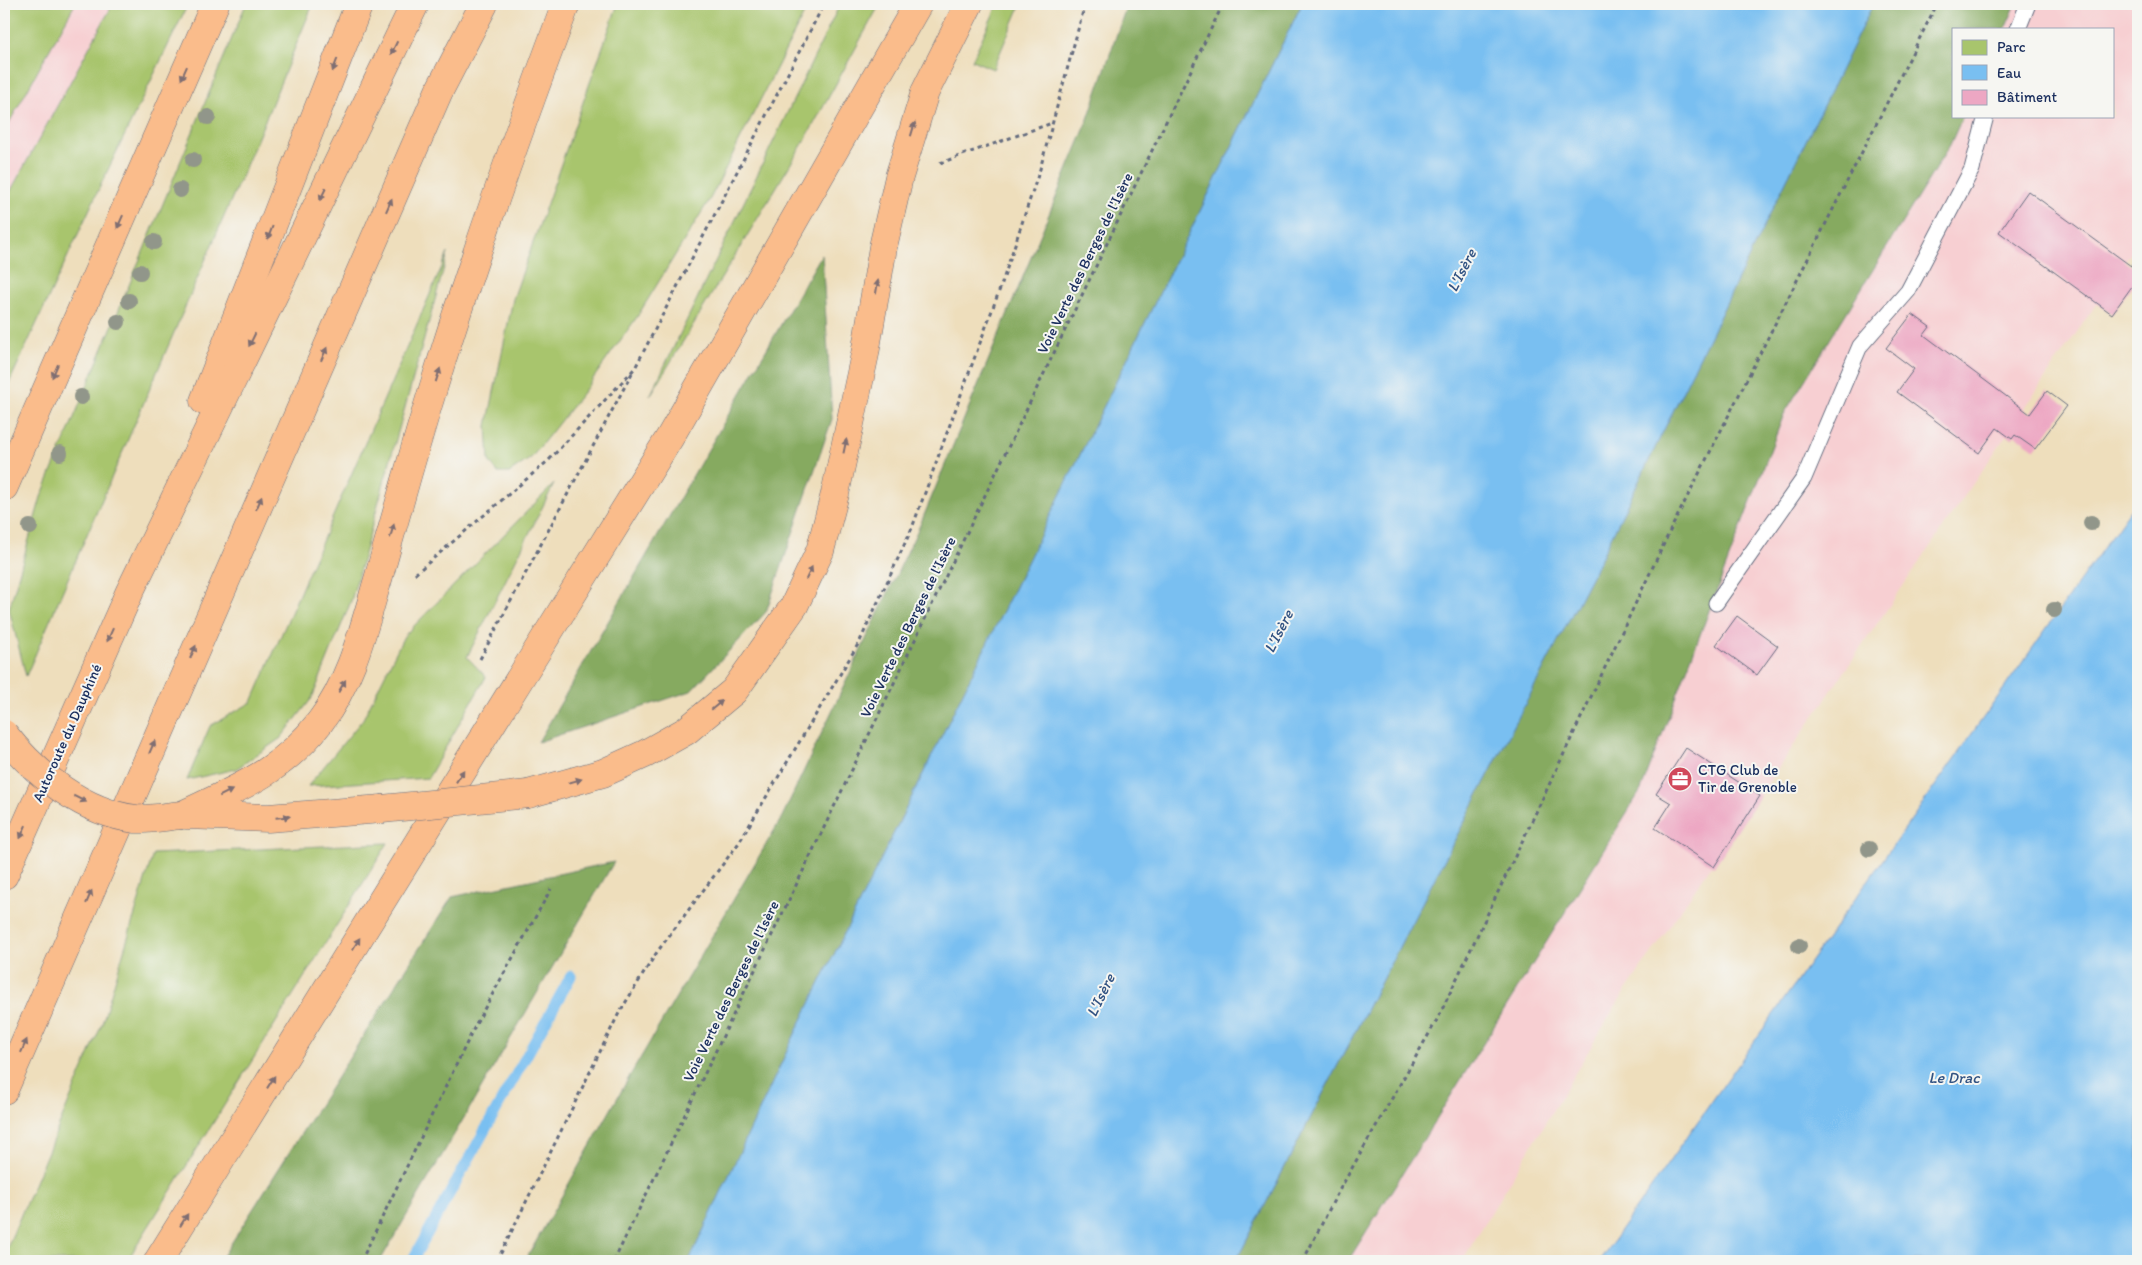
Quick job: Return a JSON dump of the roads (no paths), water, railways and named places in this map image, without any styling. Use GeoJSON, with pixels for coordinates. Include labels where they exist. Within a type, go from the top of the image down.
{"type":"FeatureCollection","features":[{"type":"Feature","properties":{"kind":"highway"},"geometry":{"type":"LineString","coordinates":[[4,487],[215,4]]}},
{"type":"Feature","properties":{"kind":"highway"},"geometry":{"type":"LineString","coordinates":[[130,591],[359,4]]}},
{"type":"Feature","properties":{"kind":"highway"},"geometry":{"type":"LineString","coordinates":[[130,591],[415,4]]}},
{"type":"Feature","properties":{"kind":"highway"},"geometry":{"type":"LineString","coordinates":[[4,1090],[439,91],[484,4]]}},
{"type":"Feature","properties":{"kind":"highway"},"geometry":{"type":"LineString","coordinates":[[182,814],[268,773],[301,745],[321,721],[346,679],[367,615],[432,392],[499,185],[566,4]]}},
{"type":"Feature","properties":{"kind":"highway"},"geometry":{"type":"LineString","coordinates":[[158,1261],[670,437],[918,4]]}},
{"type":"Feature","properties":{"kind":"highway"},"geometry":{"type":"LineString","coordinates":[[4,734],[20,755],[76,798],[108,811],[137,819],[182,814],[268,818],[382,809],[528,794],[603,773],[645,754],[686,731],[734,691],[794,606],[820,551],[835,494],[865,354],[883,247],[899,177],[925,92],[968,4]]}},
{"type":"Feature","properties":{"kind":"highway","name":"Autoroute du Dauphiné"},"geometry":{"type":"LineString","coordinates":[[4,874],[130,591]]}},
{"type":"Feature","properties":{"kind":"lane"},"geometry":{"type":"LineString","coordinates":[[2018,28],[2028,4]]}},
{"type":"Feature","properties":{"kind":"lane"},"geometry":{"type":"LineString","coordinates":[[1716,603],[1804,478],[1860,346],[1908,290],[1972,168],[1985,118]]}},
{"type":"Feature","properties":{"kind":"water","name":"L'Isère"},"geometry":{"type":"Polygon","coordinates":[[[1302,4],[1873,4],[1599,562],[1236,1261],[689,1261],[795,1034],[1302,4]]]}},
{"type":"Feature","properties":{"kind":"water","name":"Le Drac"},"geometry":{"type":"Polygon","coordinates":[[[2138,499],[2138,1261],[1599,1261],[2138,499]]]}},
{"type":"Feature","properties":{"kind":"waterway"},"geometry":{"type":"LineString","coordinates":[[412,1261],[571,976]]}},
{"type":"Feature","properties":{"kind":"place","name":"CTG Club de Tir de Grenoble"},"geometry":{"type":"Point","coordinates":[1680,779]}}]}
